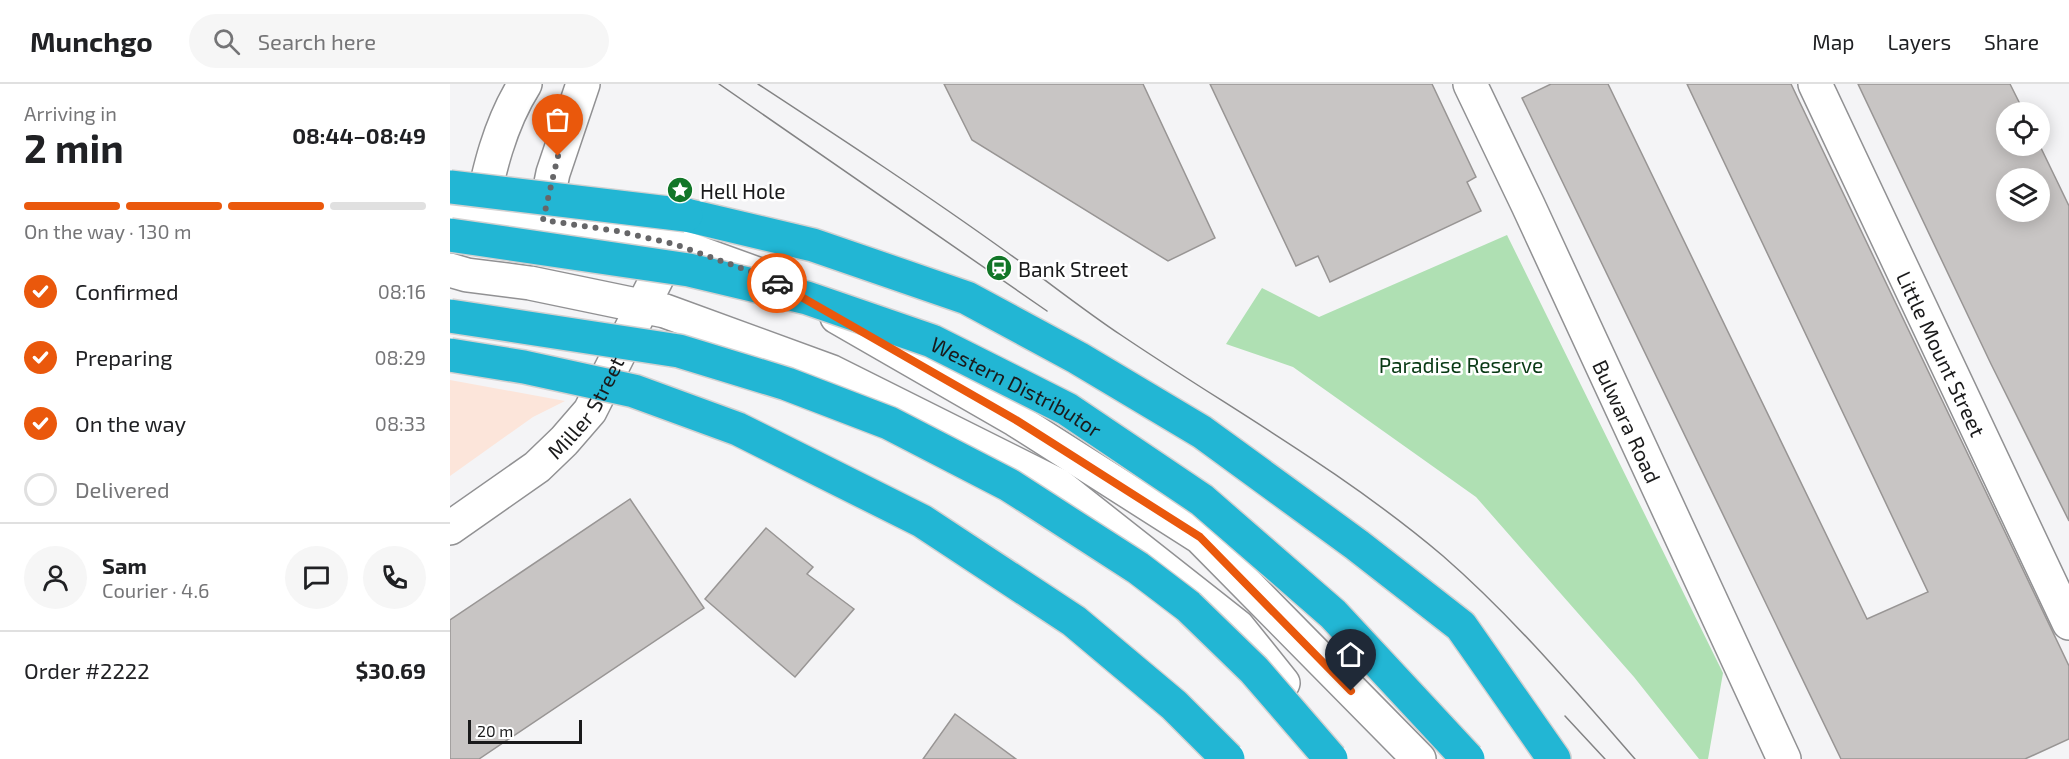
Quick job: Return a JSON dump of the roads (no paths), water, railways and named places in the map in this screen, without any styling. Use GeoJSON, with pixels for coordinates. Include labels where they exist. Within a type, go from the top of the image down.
{"type":"FeatureCollection","features":[{"type":"Feature","properties":{"kind":"highway"},"geometry":{"type":"LineString","coordinates":[[450,187],[686,215],[813,245],[967,298],[1078,358],[1202,432],[1357,545],[1461,626],[1554,759]]}},
{"type":"Feature","properties":{"kind":"highway","name":"Western Distributor"},"geometry":{"type":"LineString","coordinates":[[450,235],[689,270],[807,298],[932,341],[1067,409],[1202,500],[1316,599],[1333,614],[1468,759]]}},
{"type":"Feature","properties":{"kind":"highway"},"geometry":{"type":"LineString","coordinates":[[450,316],[679,351],[787,384],[889,423],[1009,485],[1138,568],[1171,593],[1188,606],[1254,670],[1331,759]]}},
{"type":"Feature","properties":{"kind":"highway"},"geometry":{"type":"LineString","coordinates":[[450,355],[524,367],[634,391],[738,429],[922,521],[1074,621],[1174,705],[1228,759]]}},
{"type":"Feature","properties":{"kind":"street"},"geometry":{"type":"LineString","coordinates":[[525,84],[501,130],[490,166],[465,210],[458,273],[530,284],[665,311],[706,325],[832,372],[1058,485],[1238,627],[1345,759]]}},
{"type":"Feature","properties":{"kind":"street"},"geometry":{"type":"LineString","coordinates":[[530,284],[558,156],[584,84]]}},
{"type":"Feature","properties":{"kind":"street","name":"Bulwara Road"},"geometry":{"type":"LineString","coordinates":[[1470,84],[1784,759]]}},
{"type":"Feature","properties":{"kind":"street","name":"Little Mount Street"},"geometry":{"type":"LineString","coordinates":[[1815,84],[2069,623]]}},
{"type":"Feature","properties":{"kind":"street"},"geometry":{"type":"LineString","coordinates":[[465,210],[617,231],[674,244],[766,277],[1016,420],[1200,537],[1419,759]]}},
{"type":"Feature","properties":{"kind":"street","name":"Miller Street"},"geometry":{"type":"LineString","coordinates":[[450,528],[537,467],[590,411],[674,244]]}},
{"type":"Feature","properties":{"kind":"tram line"},"geometry":{"type":"LineString","coordinates":[[719,84],[1047,311]]}},
{"type":"Feature","properties":{"kind":"tram line"},"geometry":{"type":"LineString","coordinates":[[758,84],[946,209],[1107,325],[1326,468],[1405,525],[1469,579],[1494,604],[1542,654],[1635,759]]}},
{"type":"Feature","properties":{"kind":"tram line"},"geometry":{"type":"LineString","coordinates":[[1565,716],[1605,759]]}},
{"type":"Feature","properties":{"kind":"place","name":"Hell Hole"},"geometry":{"type":"Point","coordinates":[680,190]}},
{"type":"Feature","properties":{"kind":"place","name":"Bank Street"},"geometry":{"type":"Point","coordinates":[999,268]}},
{"type":"Feature","properties":{"kind":"park label","name":"Paradise Reserve"},"geometry":{"type":"Point","coordinates":[1461,364]}}]}
